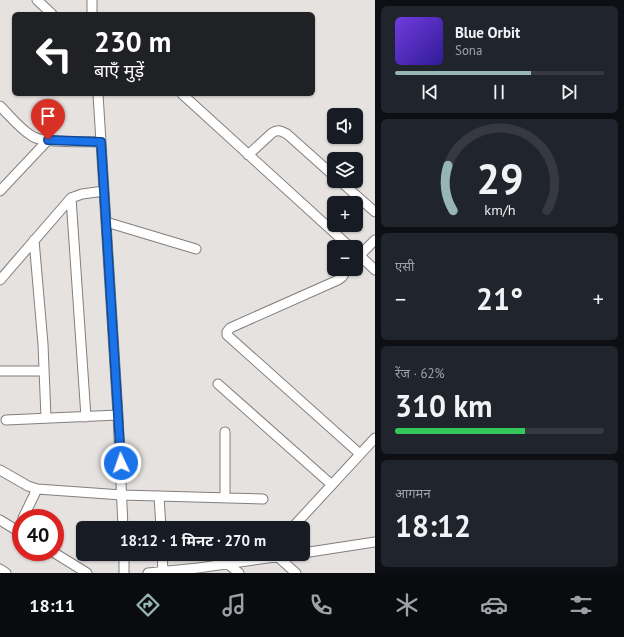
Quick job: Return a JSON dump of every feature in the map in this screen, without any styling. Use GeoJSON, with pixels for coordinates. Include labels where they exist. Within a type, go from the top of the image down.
{"type":"FeatureCollection","features":[{"type":"Feature","properties":{"kind":"street"},"geometry":{"type":"LineString","coordinates":[[37,0],[50,12]]}},
{"type":"Feature","properties":{"kind":"street"},"geometry":{"type":"LineString","coordinates":[[92,0],[92,12]]}},
{"type":"Feature","properties":{"kind":"street"},"geometry":{"type":"LineString","coordinates":[[98,96],[118,415],[123,521]]}},
{"type":"Feature","properties":{"kind":"street"},"geometry":{"type":"LineString","coordinates":[[184,96],[343,240]]}},
{"type":"Feature","properties":{"kind":"street"},"geometry":{"type":"LineString","coordinates":[[0,106],[30,136],[35,138],[48,140],[101,142]]}},
{"type":"Feature","properties":{"kind":"street"},"geometry":{"type":"LineString","coordinates":[[248,154],[276,130],[287,134],[327,170]]}},
{"type":"Feature","properties":{"kind":"street"},"geometry":{"type":"LineString","coordinates":[[0,191],[48,140]]}},
{"type":"Feature","properties":{"kind":"street"},"geometry":{"type":"LineString","coordinates":[[348,188],[375,212]]}},
{"type":"Feature","properties":{"kind":"street"},"geometry":{"type":"LineString","coordinates":[[0,280],[71,198],[82,194],[104,191]]}},
{"type":"Feature","properties":{"kind":"street"},"geometry":{"type":"LineString","coordinates":[[71,198],[86,417]]}},
{"type":"Feature","properties":{"kind":"street"},"geometry":{"type":"LineString","coordinates":[[106,222],[196,249]]}},
{"type":"Feature","properties":{"kind":"street"},"geometry":{"type":"LineString","coordinates":[[34,240],[46,418]]}},
{"type":"Feature","properties":{"kind":"street"},"geometry":{"type":"LineString","coordinates":[[363,248],[375,240]]}},
{"type":"Feature","properties":{"kind":"street"},"geometry":{"type":"LineString","coordinates":[[363,259],[375,270]]}},
{"type":"Feature","properties":{"kind":"street"},"geometry":{"type":"LineString","coordinates":[[343,276],[338,280],[235,325],[226,332],[227,335],[360,454]]}},
{"type":"Feature","properties":{"kind":"street"},"geometry":{"type":"LineString","coordinates":[[0,371],[44,371]]}},
{"type":"Feature","properties":{"kind":"street"},"geometry":{"type":"LineString","coordinates":[[218,384],[332,485]]}},
{"type":"Feature","properties":{"kind":"street"},"geometry":{"type":"LineString","coordinates":[[6,420],[118,415]]}},
{"type":"Feature","properties":{"kind":"street"},"geometry":{"type":"LineString","coordinates":[[224,432],[225,498]]}},
{"type":"Feature","properties":{"kind":"street"},"geometry":{"type":"LineString","coordinates":[[299,521],[375,438]]}},
{"type":"Feature","properties":{"kind":"street"},"geometry":{"type":"LineString","coordinates":[[0,470],[28,486],[37,489],[122,495],[263,499]]}},
{"type":"Feature","properties":{"kind":"street"},"geometry":{"type":"LineString","coordinates":[[27,509],[37,489]]}},
{"type":"Feature","properties":{"kind":"street"},"geometry":{"type":"LineString","coordinates":[[159,496],[161,521]]}},
{"type":"Feature","properties":{"kind":"street"},"geometry":{"type":"LineString","coordinates":[[0,520],[12,525]]}},
{"type":"Feature","properties":{"kind":"street"},"geometry":{"type":"LineString","coordinates":[[310,552],[375,542]]}},
{"type":"Feature","properties":{"kind":"street"},"geometry":{"type":"LineString","coordinates":[[64,559],[87,573]]}},
{"type":"Feature","properties":{"kind":"street"},"geometry":{"type":"LineString","coordinates":[[124,561],[124,573]]}},
{"type":"Feature","properties":{"kind":"street"},"geometry":{"type":"LineString","coordinates":[[162,561],[163,571]]}},
{"type":"Feature","properties":{"kind":"street"},"geometry":{"type":"LineString","coordinates":[[148,573],[228,564],[242,561]]}},
{"type":"Feature","properties":{"kind":"street"},"geometry":{"type":"LineString","coordinates":[[282,561],[296,573]]}},
{"type":"Feature","properties":{"kind":"street"},"geometry":{"type":"LineString","coordinates":[[228,564],[239,573]]}},
{"type":"Feature","properties":{"kind":"street"},"geometry":{"type":"LineString","coordinates":[[0,569],[6,573]]}},
{"type":"Feature","properties":{"kind":"route"},"geometry":{"type":"LineString","coordinates":[[48,140],[101,142],[121,463]]}}]}
